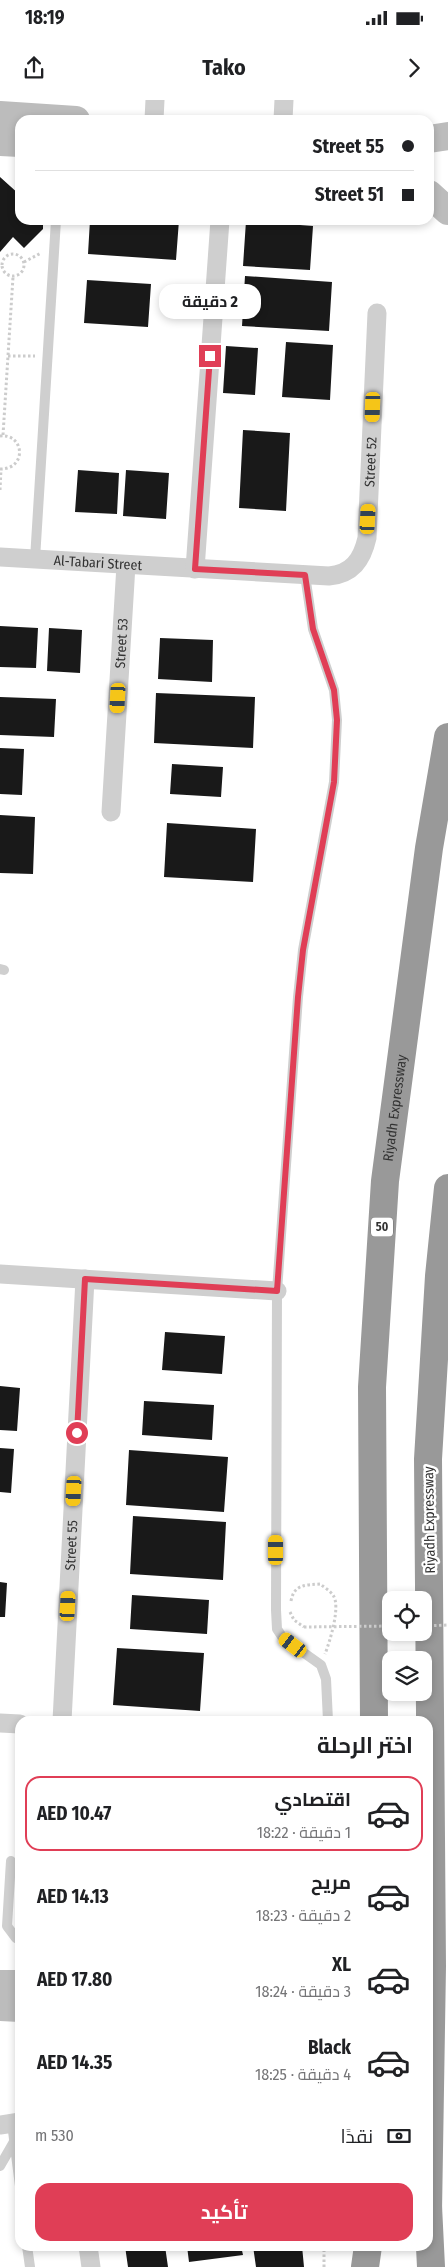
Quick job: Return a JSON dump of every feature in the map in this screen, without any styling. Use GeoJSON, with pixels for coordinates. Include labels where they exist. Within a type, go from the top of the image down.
{"type":"FeatureCollection","features":[{"type":"Feature","properties":{"kind":"highway","name":"Riyadh Expressway"},"geometry":{"type":"LineString","coordinates":[[374,1716],[372,1387],[385,1180],[429,848],[448,737]]}},
{"type":"Feature","properties":{"kind":"highway","name":"Riyadh Expressway"},"geometry":{"type":"LineString","coordinates":[[430,1716],[428,1460],[439,1276],[448,1188]]}},
{"type":"Feature","properties":{"kind":"highway"},"geometry":{"type":"LineString","coordinates":[[367,2267],[368,2251]]}},
{"type":"Feature","properties":{"kind":"highway"},"geometry":{"type":"LineString","coordinates":[[423,2267],[425,2251]]}},
{"type":"Feature","properties":{"kind":"highway"},"geometry":{"type":"LineString","coordinates":[[430,2251],[431,2267]]}},
{"type":"Feature","properties":{"kind":"street"},"geometry":{"type":"LineString","coordinates":[[154,115],[155,100]]}},
{"type":"Feature","properties":{"kind":"street"},"geometry":{"type":"LineString","coordinates":[[283,115],[284,100]]}},
{"type":"Feature","properties":{"kind":"street"},"geometry":{"type":"LineString","coordinates":[[0,115],[15,116]]}},
{"type":"Feature","properties":{"kind":"street"},"geometry":{"type":"LineString","coordinates":[[434,139],[448,136]]}},
{"type":"Feature","properties":{"kind":"street"},"geometry":{"type":"LineString","coordinates":[[0,142],[15,143]]}},
{"type":"Feature","properties":{"kind":"street"},"geometry":{"type":"LineString","coordinates":[[434,198],[448,211]]}},
{"type":"Feature","properties":{"kind":"street"},"geometry":{"type":"LineString","coordinates":[[195,569],[220,225]]}},
{"type":"Feature","properties":{"kind":"street","name":"Street 52"},"geometry":{"type":"LineString","coordinates":[[195,569],[329,576],[349,571],[356,565],[365,549],[368,538],[378,313]]}},
{"type":"Feature","properties":{"kind":"street","name":"Al-Tabari Street"},"geometry":{"type":"LineString","coordinates":[[0,557],[195,569]]}},
{"type":"Feature","properties":{"kind":"street","name":"Street 53"},"geometry":{"type":"LineString","coordinates":[[111,812],[126,565]]}},
{"type":"Feature","properties":{"kind":"street"},"geometry":{"type":"LineString","coordinates":[[0,1274],[277,1291]]}},
{"type":"Feature","properties":{"kind":"street","name":"Street 55"},"geometry":{"type":"LineString","coordinates":[[62,1716],[85,1279]]}},
{"type":"Feature","properties":{"kind":"street"},"geometry":{"type":"LineString","coordinates":[[0,1723],[15,1724]]}},
{"type":"Feature","properties":{"kind":"street"},"geometry":{"type":"LineString","coordinates":[[0,1984],[15,1984]]}},
{"type":"Feature","properties":{"kind":"street"},"geometry":{"type":"LineString","coordinates":[[0,2007],[15,2008]]}},
{"type":"Feature","properties":{"kind":"street"},"geometry":{"type":"LineString","coordinates":[[89,2251],[91,2267]]}},
{"type":"Feature","properties":{"kind":"lane"},"geometry":{"type":"LineString","coordinates":[[35,559],[56,225]]}},
{"type":"Feature","properties":{"kind":"lane"},"geometry":{"type":"LineString","coordinates":[[305,575],[313,629],[334,690],[337,720],[334,782],[303,950],[298,997],[277,1291],[276,1610],[277,1629],[283,1638],[321,1665],[326,1679],[328,1716]]}},
{"type":"Feature","properties":{"kind":"lane"},"geometry":{"type":"LineString","coordinates":[[11,1861],[4,1926],[15,1937]]}},
{"type":"Feature","properties":{"kind":"lane"},"geometry":{"type":"LineString","coordinates":[[0,2166],[12,2128]]}},
{"type":"Feature","properties":{"kind":"lane"},"geometry":{"type":"LineString","coordinates":[[12,2128],[15,2150]]}},
{"type":"Feature","properties":{"kind":"lane"},"geometry":{"type":"LineString","coordinates":[[28,2251],[30,2267]]}},
{"type":"Feature","properties":{"kind":"path"},"geometry":{"type":"LineString","coordinates":[[13,253],[20,256],[24,262],[24,269],[20,274],[13,277],[6,274],[2,268],[2,261],[6,256],[13,253]]}},
{"type":"Feature","properties":{"kind":"path"},"geometry":{"type":"LineString","coordinates":[[0,490],[0,469],[10,468],[17,462],[20,454],[18,445],[12,438],[2,436],[13,277]]}},
{"type":"Feature","properties":{"kind":"path"},"geometry":{"type":"LineString","coordinates":[[8,356],[48,356]]}},
{"type":"Feature","properties":{"kind":"path"},"geometry":{"type":"LineString","coordinates":[[330,1640],[333,1627],[336,1609],[334,1596],[320,1584],[302,1585],[292,1593],[289,1609],[294,1620],[304,1627],[333,1627],[382,1626]]}},
{"type":"Feature","properties":{"kind":"path"},"geometry":{"type":"LineString","coordinates":[[432,1626],[448,1625]]}},
{"type":"Feature","properties":{"kind":"path"},"geometry":{"type":"LineString","coordinates":[[324,2251],[324,2267]]}},
{"type":"Feature","properties":{"kind":"building"},"geometry":{"type":"Polygon","coordinates":[[[0,177],[15,190],[15,225],[43,225],[43,229],[24,248],[13,237],[0,252],[0,177]]]}},
{"type":"Feature","properties":{"kind":"building"},"geometry":{"type":"Polygon","coordinates":[[[90,225],[179,225],[176,260],[88,254],[90,225]]]}},
{"type":"Feature","properties":{"kind":"building"},"geometry":{"type":"Polygon","coordinates":[[[246,225],[313,226],[310,270],[243,266],[246,225]]]}},
{"type":"Feature","properties":{"kind":"building"},"geometry":{"type":"Polygon","coordinates":[[[245,276],[332,282],[329,331],[242,326],[245,276]]]}},
{"type":"Feature","properties":{"kind":"building"},"geometry":{"type":"Polygon","coordinates":[[[87,280],[151,284],[148,327],[84,323],[87,280]]]}},
{"type":"Feature","properties":{"kind":"building"},"geometry":{"type":"Polygon","coordinates":[[[286,342],[333,345],[330,400],[282,397],[286,342]]]}},
{"type":"Feature","properties":{"kind":"building"},"geometry":{"type":"Polygon","coordinates":[[[226,346],[258,348],[255,395],[223,393],[226,346]]]}},
{"type":"Feature","properties":{"kind":"building"},"geometry":{"type":"Polygon","coordinates":[[[243,430],[290,433],[286,511],[239,508],[243,430]]]}},
{"type":"Feature","properties":{"kind":"building"},"geometry":{"type":"Polygon","coordinates":[[[78,470],[119,473],[117,514],[75,512],[78,470]]]}},
{"type":"Feature","properties":{"kind":"building"},"geometry":{"type":"Polygon","coordinates":[[[126,470],[169,473],[166,519],[123,516],[126,470]]]}},
{"type":"Feature","properties":{"kind":"building"},"geometry":{"type":"Polygon","coordinates":[[[0,626],[38,628],[36,668],[0,667],[0,626]]]}},
{"type":"Feature","properties":{"kind":"building"},"geometry":{"type":"Polygon","coordinates":[[[49,628],[82,630],[80,673],[47,671],[49,628]]]}},
{"type":"Feature","properties":{"kind":"building"},"geometry":{"type":"Polygon","coordinates":[[[160,638],[213,640],[212,682],[158,679],[160,638]]]}},
{"type":"Feature","properties":{"kind":"building"},"geometry":{"type":"Polygon","coordinates":[[[156,693],[255,697],[253,748],[154,743],[156,693]]]}},
{"type":"Feature","properties":{"kind":"building"},"geometry":{"type":"Polygon","coordinates":[[[0,697],[56,699],[54,737],[0,735],[0,697]]]}},
{"type":"Feature","properties":{"kind":"building"},"geometry":{"type":"Polygon","coordinates":[[[0,748],[24,749],[22,795],[0,794],[0,748]]]}},
{"type":"Feature","properties":{"kind":"building"},"geometry":{"type":"Polygon","coordinates":[[[172,764],[223,767],[221,797],[170,794],[172,764]]]}},
{"type":"Feature","properties":{"kind":"building"},"geometry":{"type":"Polygon","coordinates":[[[0,815],[35,817],[33,874],[0,873],[0,815]]]}},
{"type":"Feature","properties":{"kind":"building"},"geometry":{"type":"Polygon","coordinates":[[[167,823],[256,829],[253,882],[164,877],[167,823]]]}},
{"type":"Feature","properties":{"kind":"building"},"geometry":{"type":"Polygon","coordinates":[[[165,1332],[225,1336],[222,1374],[162,1370],[165,1332]]]}},
{"type":"Feature","properties":{"kind":"building"},"geometry":{"type":"Polygon","coordinates":[[[0,1386],[20,1388],[17,1431],[0,1430],[0,1386]]]}},
{"type":"Feature","properties":{"kind":"building"},"geometry":{"type":"Polygon","coordinates":[[[144,1401],[214,1405],[212,1440],[142,1435],[144,1401]]]}},
{"type":"Feature","properties":{"kind":"building"},"geometry":{"type":"Polygon","coordinates":[[[0,1448],[14,1449],[11,1493],[0,1492],[0,1448]]]}},
{"type":"Feature","properties":{"kind":"building"},"geometry":{"type":"Polygon","coordinates":[[[129,1450],[228,1457],[224,1512],[126,1505],[129,1450]]]}},
{"type":"Feature","properties":{"kind":"building"},"geometry":{"type":"Polygon","coordinates":[[[133,1516],[226,1522],[223,1580],[130,1574],[133,1516]]]}},
{"type":"Feature","properties":{"kind":"building"},"geometry":{"type":"Polygon","coordinates":[[[0,1582],[7,1583],[5,1617],[0,1617],[0,1582]]]}},
{"type":"Feature","properties":{"kind":"building"},"geometry":{"type":"Polygon","coordinates":[[[132,1595],[209,1600],[207,1634],[130,1629],[132,1595]]]}},
{"type":"Feature","properties":{"kind":"building"},"geometry":{"type":"Polygon","coordinates":[[[117,1648],[204,1653],[200,1711],[113,1705],[117,1648]]]}},
{"type":"Feature","properties":{"kind":"building"},"geometry":{"type":"Polygon","coordinates":[[[126,2251],[166,2251],[168,2267],[128,2267],[126,2251]]]}},
{"type":"Feature","properties":{"kind":"building"},"geometry":{"type":"Polygon","coordinates":[[[188,2251],[242,2251],[243,2255],[189,2262],[188,2251]]]}},
{"type":"Feature","properties":{"kind":"building"},"geometry":{"type":"Polygon","coordinates":[[[254,2251],[302,2251],[304,2267],[256,2267],[254,2251]]]}},
{"type":"Feature","properties":{"kind":"route"},"geometry":{"type":"LineString","coordinates":[[77,1433],[85,1279],[277,1291],[298,997],[303,950],[334,782],[337,720],[334,690],[313,629],[305,575],[195,569],[210,356]]}}]}
